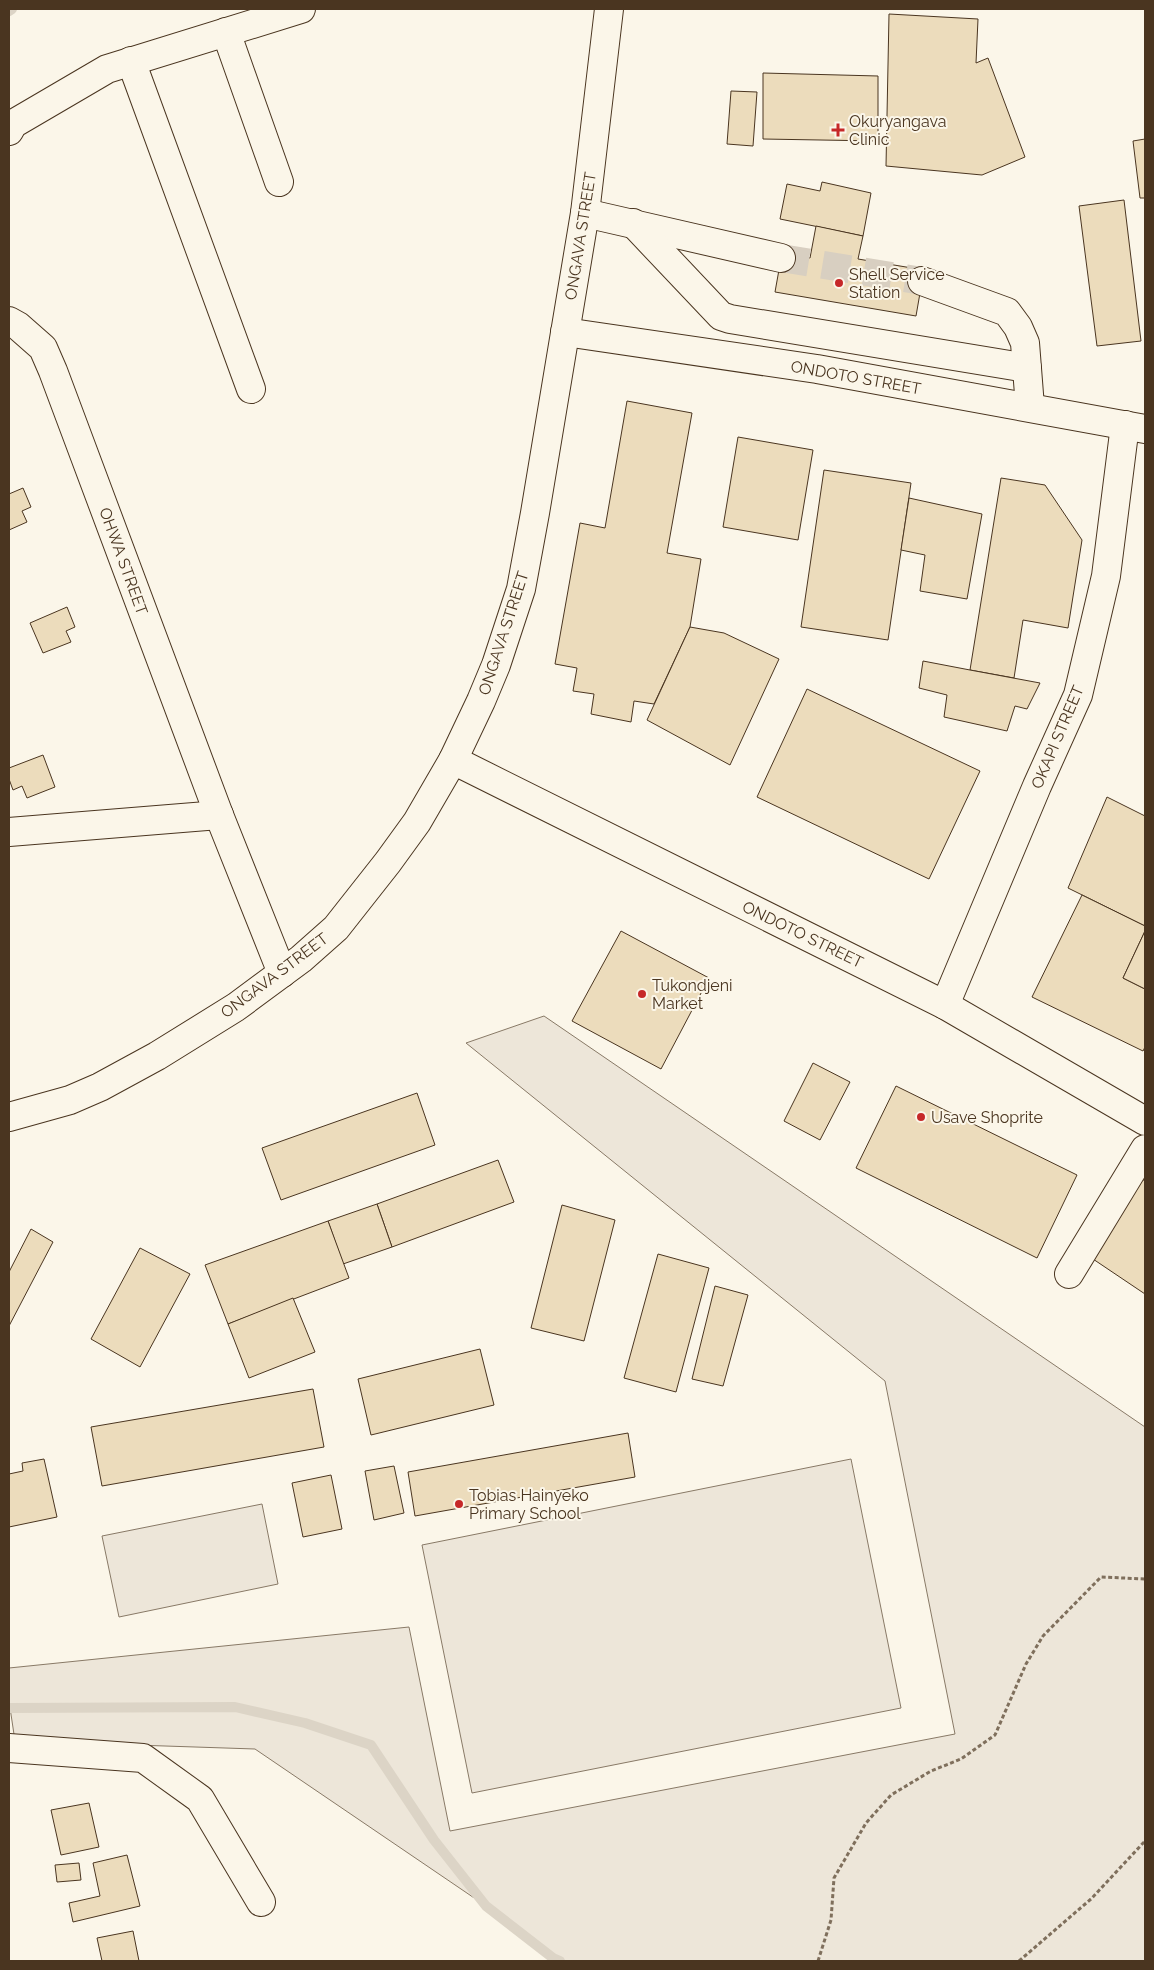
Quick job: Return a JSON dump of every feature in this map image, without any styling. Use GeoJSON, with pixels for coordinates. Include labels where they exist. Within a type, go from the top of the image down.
{"type":"FeatureCollection","features":[{"type":"Feature","properties":{"kind":"street"},"geometry":{"type":"LineString","coordinates":[[9,131],[13,124],[107,69],[301,9]]}},
{"type":"Feature","properties":{"kind":"street","name":"ONGAVA STREET"},"geometry":{"type":"LineString","coordinates":[[9,1117],[70,1100],[100,1087],[157,1056],[236,1007],[282,973],[336,928],[417,822],[453,760],[482,701],[496,665],[520,588],[535,513],[585,214],[610,9]]}},
{"type":"Feature","properties":{"kind":"street"},"geometry":{"type":"LineString","coordinates":[[226,32],[279,182]]}},
{"type":"Feature","properties":{"kind":"street"},"geometry":{"type":"LineString","coordinates":[[131,61],[251,389]]}},
{"type":"Feature","properties":{"kind":"street"},"geometry":{"type":"LineString","coordinates":[[585,214],[634,223],[781,258]]}},
{"type":"Feature","properties":{"kind":"street"},"geometry":{"type":"LineString","coordinates":[[634,223],[720,316],[1027,368]]}},
{"type":"Feature","properties":{"kind":"street"},"geometry":{"type":"LineString","coordinates":[[922,281],[1007,312],[1018,327],[1025,343],[1030,408]]}},
{"type":"Feature","properties":{"kind":"street","name":"OHWA STREET"},"geometry":{"type":"LineString","coordinates":[[9,321],[18,326],[43,348],[53,371],[219,815],[282,973]]}},
{"type":"Feature","properties":{"kind":"street","name":"ONDOTO STREET"},"geometry":{"type":"LineString","coordinates":[[565,332],[818,370],[1135,427]]}},
{"type":"Feature","properties":{"kind":"street"},"geometry":{"type":"LineString","coordinates":[[818,370],[822,334]]}},
{"type":"Feature","properties":{"kind":"street","name":"OKAPI STREET"},"geometry":{"type":"LineString","coordinates":[[945,1005],[1036,786],[1078,695],[1106,576],[1135,427]]}},
{"type":"Feature","properties":{"kind":"street","name":"ONDOTO STREET"},"geometry":{"type":"LineString","coordinates":[[453,760],[945,1005],[1145,1121]]}},
{"type":"Feature","properties":{"kind":"street"},"geometry":{"type":"LineString","coordinates":[[9,832],[219,815]]}},
{"type":"Feature","properties":{"kind":"street"},"geometry":{"type":"LineString","coordinates":[[1069,1274],[1145,1149]]}},
{"type":"Feature","properties":{"kind":"street"},"geometry":{"type":"LineString","coordinates":[[9,1748],[143,1758],[200,1799],[261,1902]]}},
{"type":"Feature","properties":{"kind":"path"},"geometry":{"type":"LineString","coordinates":[[818,1961],[831,1920],[834,1878],[866,1823],[890,1795],[931,1771],[961,1759],[995,1735],[1026,1664],[1043,1636],[1101,1577],[1145,1579]]}},
{"type":"Feature","properties":{"kind":"path"},"geometry":{"type":"LineString","coordinates":[[1018,1961],[1091,1899],[1145,1841]]}},
{"type":"Feature","properties":{"kind":"shaded area"},"geometry":{"type":"Polygon","coordinates":[[[544,1016],[1145,1427],[1145,1961],[560,1961],[553,1958],[486,1906],[255,1749],[15,1741],[9,1701],[9,1668],[409,1627],[450,1831],[955,1734],[885,1381],[466,1043],[544,1016]]]}},
{"type":"Feature","properties":{"kind":"shaded area"},"geometry":{"type":"Polygon","coordinates":[[[851,1459],[901,1708],[472,1793],[422,1545],[851,1459]]]}},
{"type":"Feature","properties":{"kind":"shaded area"},"geometry":{"type":"Polygon","coordinates":[[[262,1504],[278,1584],[119,1617],[102,1536],[262,1504]]]}},
{"type":"Feature","properties":{"kind":"building"},"geometry":{"type":"Polygon","coordinates":[[[889,14],[978,19],[976,63],[988,58],[1025,157],[982,175],[886,166],[889,14]]]}},
{"type":"Feature","properties":{"kind":"building"},"geometry":{"type":"Polygon","coordinates":[[[763,73],[878,76],[878,141],[763,139],[763,73]]]}},
{"type":"Feature","properties":{"kind":"building"},"geometry":{"type":"Polygon","coordinates":[[[731,91],[757,92],[753,146],[727,144],[731,91]]]}},
{"type":"Feature","properties":{"kind":"building"},"geometry":{"type":"Polygon","coordinates":[[[1145,139],[1145,198],[1140,198],[1133,141],[1145,139]]]}},
{"type":"Feature","properties":{"kind":"building"},"geometry":{"type":"Polygon","coordinates":[[[822,182],[871,193],[863,236],[780,219],[787,184],[820,191],[822,182]]]}},
{"type":"Feature","properties":{"kind":"building"},"geometry":{"type":"Polygon","coordinates":[[[1124,200],[1141,341],[1097,346],[1079,206],[1124,200]]]}},
{"type":"Feature","properties":{"kind":"building"},"geometry":{"type":"Polygon","coordinates":[[[816,226],[863,236],[858,259],[924,270],[916,316],[775,292],[782,253],[810,258],[816,226]]]}},
{"type":"Feature","properties":{"kind":"building"},"geometry":{"type":"Polygon","coordinates":[[[627,401],[692,413],[667,553],[701,559],[690,627],[654,704],[634,701],[631,722],[591,714],[594,694],[573,691],[577,668],[555,664],[580,523],[605,528],[627,401]]]}},
{"type":"Feature","properties":{"kind":"building"},"geometry":{"type":"Polygon","coordinates":[[[738,437],[813,450],[798,540],[723,527],[738,437]]]}},
{"type":"Feature","properties":{"kind":"building"},"geometry":{"type":"Polygon","coordinates":[[[824,470],[911,483],[888,640],[801,627],[824,470]]]}},
{"type":"Feature","properties":{"kind":"building"},"geometry":{"type":"Polygon","coordinates":[[[1001,478],[1045,485],[1082,540],[1068,628],[1023,620],[1014,678],[970,670],[1001,478]]]}},
{"type":"Feature","properties":{"kind":"building"},"geometry":{"type":"Polygon","coordinates":[[[23,488],[31,507],[22,511],[27,522],[9,530],[9,494],[23,488]]]}},
{"type":"Feature","properties":{"kind":"building"},"geometry":{"type":"Polygon","coordinates":[[[909,498],[982,514],[967,599],[920,591],[925,555],[901,550],[909,498]]]}},
{"type":"Feature","properties":{"kind":"building"},"geometry":{"type":"Polygon","coordinates":[[[67,607],[75,627],[66,631],[71,642],[43,653],[30,623],[67,607]]]}},
{"type":"Feature","properties":{"kind":"building"},"geometry":{"type":"Polygon","coordinates":[[[690,627],[724,633],[779,659],[730,765],[647,720],[690,627]]]}},
{"type":"Feature","properties":{"kind":"building"},"geometry":{"type":"Polygon","coordinates":[[[923,661],[1040,683],[1027,709],[1015,706],[1007,731],[944,717],[947,695],[919,688],[923,661]]]}},
{"type":"Feature","properties":{"kind":"building"},"geometry":{"type":"Polygon","coordinates":[[[807,689],[980,771],[929,879],[757,797],[807,689]]]}},
{"type":"Feature","properties":{"kind":"building"},"geometry":{"type":"Polygon","coordinates":[[[43,755],[55,787],[27,798],[22,786],[13,790],[9,779],[9,768],[43,755]]]}},
{"type":"Feature","properties":{"kind":"building"},"geometry":{"type":"Polygon","coordinates":[[[1107,797],[1145,816],[1145,926],[1068,888],[1107,797]]]}},
{"type":"Feature","properties":{"kind":"building"},"geometry":{"type":"Polygon","coordinates":[[[1082,895],[1145,926],[1145,931],[1123,978],[1145,989],[1145,1047],[1143,1051],[1032,997],[1082,895]]]}},
{"type":"Feature","properties":{"kind":"building"},"geometry":{"type":"Polygon","coordinates":[[[621,931],[709,978],[661,1069],[572,1021],[621,931]]]}},
{"type":"Feature","properties":{"kind":"building"},"geometry":{"type":"Polygon","coordinates":[[[1145,931],[1145,989],[1123,978],[1145,931]]]}},
{"type":"Feature","properties":{"kind":"building"},"geometry":{"type":"Polygon","coordinates":[[[813,1063],[850,1082],[820,1140],[784,1121],[813,1063]]]}},
{"type":"Feature","properties":{"kind":"building"},"geometry":{"type":"Polygon","coordinates":[[[896,1086],[1077,1175],[1037,1258],[856,1168],[896,1086]]]}},
{"type":"Feature","properties":{"kind":"building"},"geometry":{"type":"Polygon","coordinates":[[[417,1093],[435,1145],[281,1200],[262,1148],[417,1093]]]}},
{"type":"Feature","properties":{"kind":"building"},"geometry":{"type":"Polygon","coordinates":[[[498,1160],[514,1202],[392,1247],[377,1204],[498,1160]]]}},
{"type":"Feature","properties":{"kind":"building"},"geometry":{"type":"Polygon","coordinates":[[[1142,1179],[1145,1181],[1145,1294],[1090,1257],[1142,1179]]]}},
{"type":"Feature","properties":{"kind":"building"},"geometry":{"type":"Polygon","coordinates":[[[377,1204],[392,1247],[343,1264],[328,1221],[377,1204]]]}},
{"type":"Feature","properties":{"kind":"building"},"geometry":{"type":"Polygon","coordinates":[[[562,1205],[615,1220],[584,1341],[531,1328],[562,1205]]]}},
{"type":"Feature","properties":{"kind":"building"},"geometry":{"type":"Polygon","coordinates":[[[328,1221],[349,1278],[228,1324],[205,1265],[328,1221]]]}},
{"type":"Feature","properties":{"kind":"building"},"geometry":{"type":"Polygon","coordinates":[[[31,1229],[53,1242],[9,1326],[9,1272],[31,1229]]]}},
{"type":"Feature","properties":{"kind":"building"},"geometry":{"type":"Polygon","coordinates":[[[140,1248],[190,1274],[140,1367],[91,1339],[140,1248]]]}},
{"type":"Feature","properties":{"kind":"building"},"geometry":{"type":"Polygon","coordinates":[[[658,1254],[709,1268],[676,1392],[624,1378],[658,1254]]]}},
{"type":"Feature","properties":{"kind":"building"},"geometry":{"type":"Polygon","coordinates":[[[715,1286],[748,1295],[723,1386],[692,1379],[715,1286]]]}},
{"type":"Feature","properties":{"kind":"building"},"geometry":{"type":"Polygon","coordinates":[[[293,1298],[315,1352],[249,1378],[228,1324],[293,1298]]]}},
{"type":"Feature","properties":{"kind":"building"},"geometry":{"type":"Polygon","coordinates":[[[480,1349],[494,1405],[371,1435],[358,1379],[480,1349]]]}},
{"type":"Feature","properties":{"kind":"building"},"geometry":{"type":"Polygon","coordinates":[[[313,1389],[324,1447],[102,1486],[91,1427],[313,1389]]]}},
{"type":"Feature","properties":{"kind":"building"},"geometry":{"type":"Polygon","coordinates":[[[628,1433],[635,1477],[415,1516],[408,1472],[628,1433]]]}},
{"type":"Feature","properties":{"kind":"building"},"geometry":{"type":"Polygon","coordinates":[[[44,1459],[57,1517],[9,1527],[9,1474],[23,1471],[22,1463],[44,1459]]]}},
{"type":"Feature","properties":{"kind":"building"},"geometry":{"type":"Polygon","coordinates":[[[394,1466],[404,1513],[374,1520],[365,1471],[394,1466]]]}},
{"type":"Feature","properties":{"kind":"building"},"geometry":{"type":"Polygon","coordinates":[[[331,1475],[342,1529],[303,1537],[292,1483],[331,1475]]]}},
{"type":"Feature","properties":{"kind":"building"},"geometry":{"type":"Polygon","coordinates":[[[89,1803],[99,1847],[61,1855],[51,1810],[89,1803]]]}},
{"type":"Feature","properties":{"kind":"building"},"geometry":{"type":"Polygon","coordinates":[[[127,1855],[140,1906],[73,1922],[69,1903],[100,1896],[93,1863],[127,1855]]]}},
{"type":"Feature","properties":{"kind":"building"},"geometry":{"type":"Polygon","coordinates":[[[79,1863],[81,1880],[57,1882],[55,1865],[79,1863]]]}},
{"type":"Feature","properties":{"kind":"building"},"geometry":{"type":"Polygon","coordinates":[[[133,1931],[139,1961],[102,1961],[97,1938],[133,1931]]]}},
{"type":"Feature","properties":{"kind":"waterway"},"geometry":{"type":"LineString","coordinates":[[10,1708],[235,1707],[305,1723],[371,1745],[434,1840],[486,1906],[553,1958],[560,1961]]}},
{"type":"Feature","properties":{"kind":"tunnel"},"geometry":{"type":"LineString","coordinates":[[781,258],[922,281]]}},
{"type":"Feature","properties":{"kind":"place","name":"Okuryangava Clinic"},"geometry":{"type":"Point","coordinates":[838,130]}},
{"type":"Feature","properties":{"kind":"place","name":"Shell Service Station"},"geometry":{"type":"Point","coordinates":[839,283]}},
{"type":"Feature","properties":{"kind":"place","name":"Tukondjeni Market"},"geometry":{"type":"Point","coordinates":[642,994]}},
{"type":"Feature","properties":{"kind":"place","name":"Usave Shoprite"},"geometry":{"type":"Point","coordinates":[921,1117]}},
{"type":"Feature","properties":{"kind":"place","name":"Tobias Hainyeko Primary School"},"geometry":{"type":"Point","coordinates":[459,1504]}}]}
